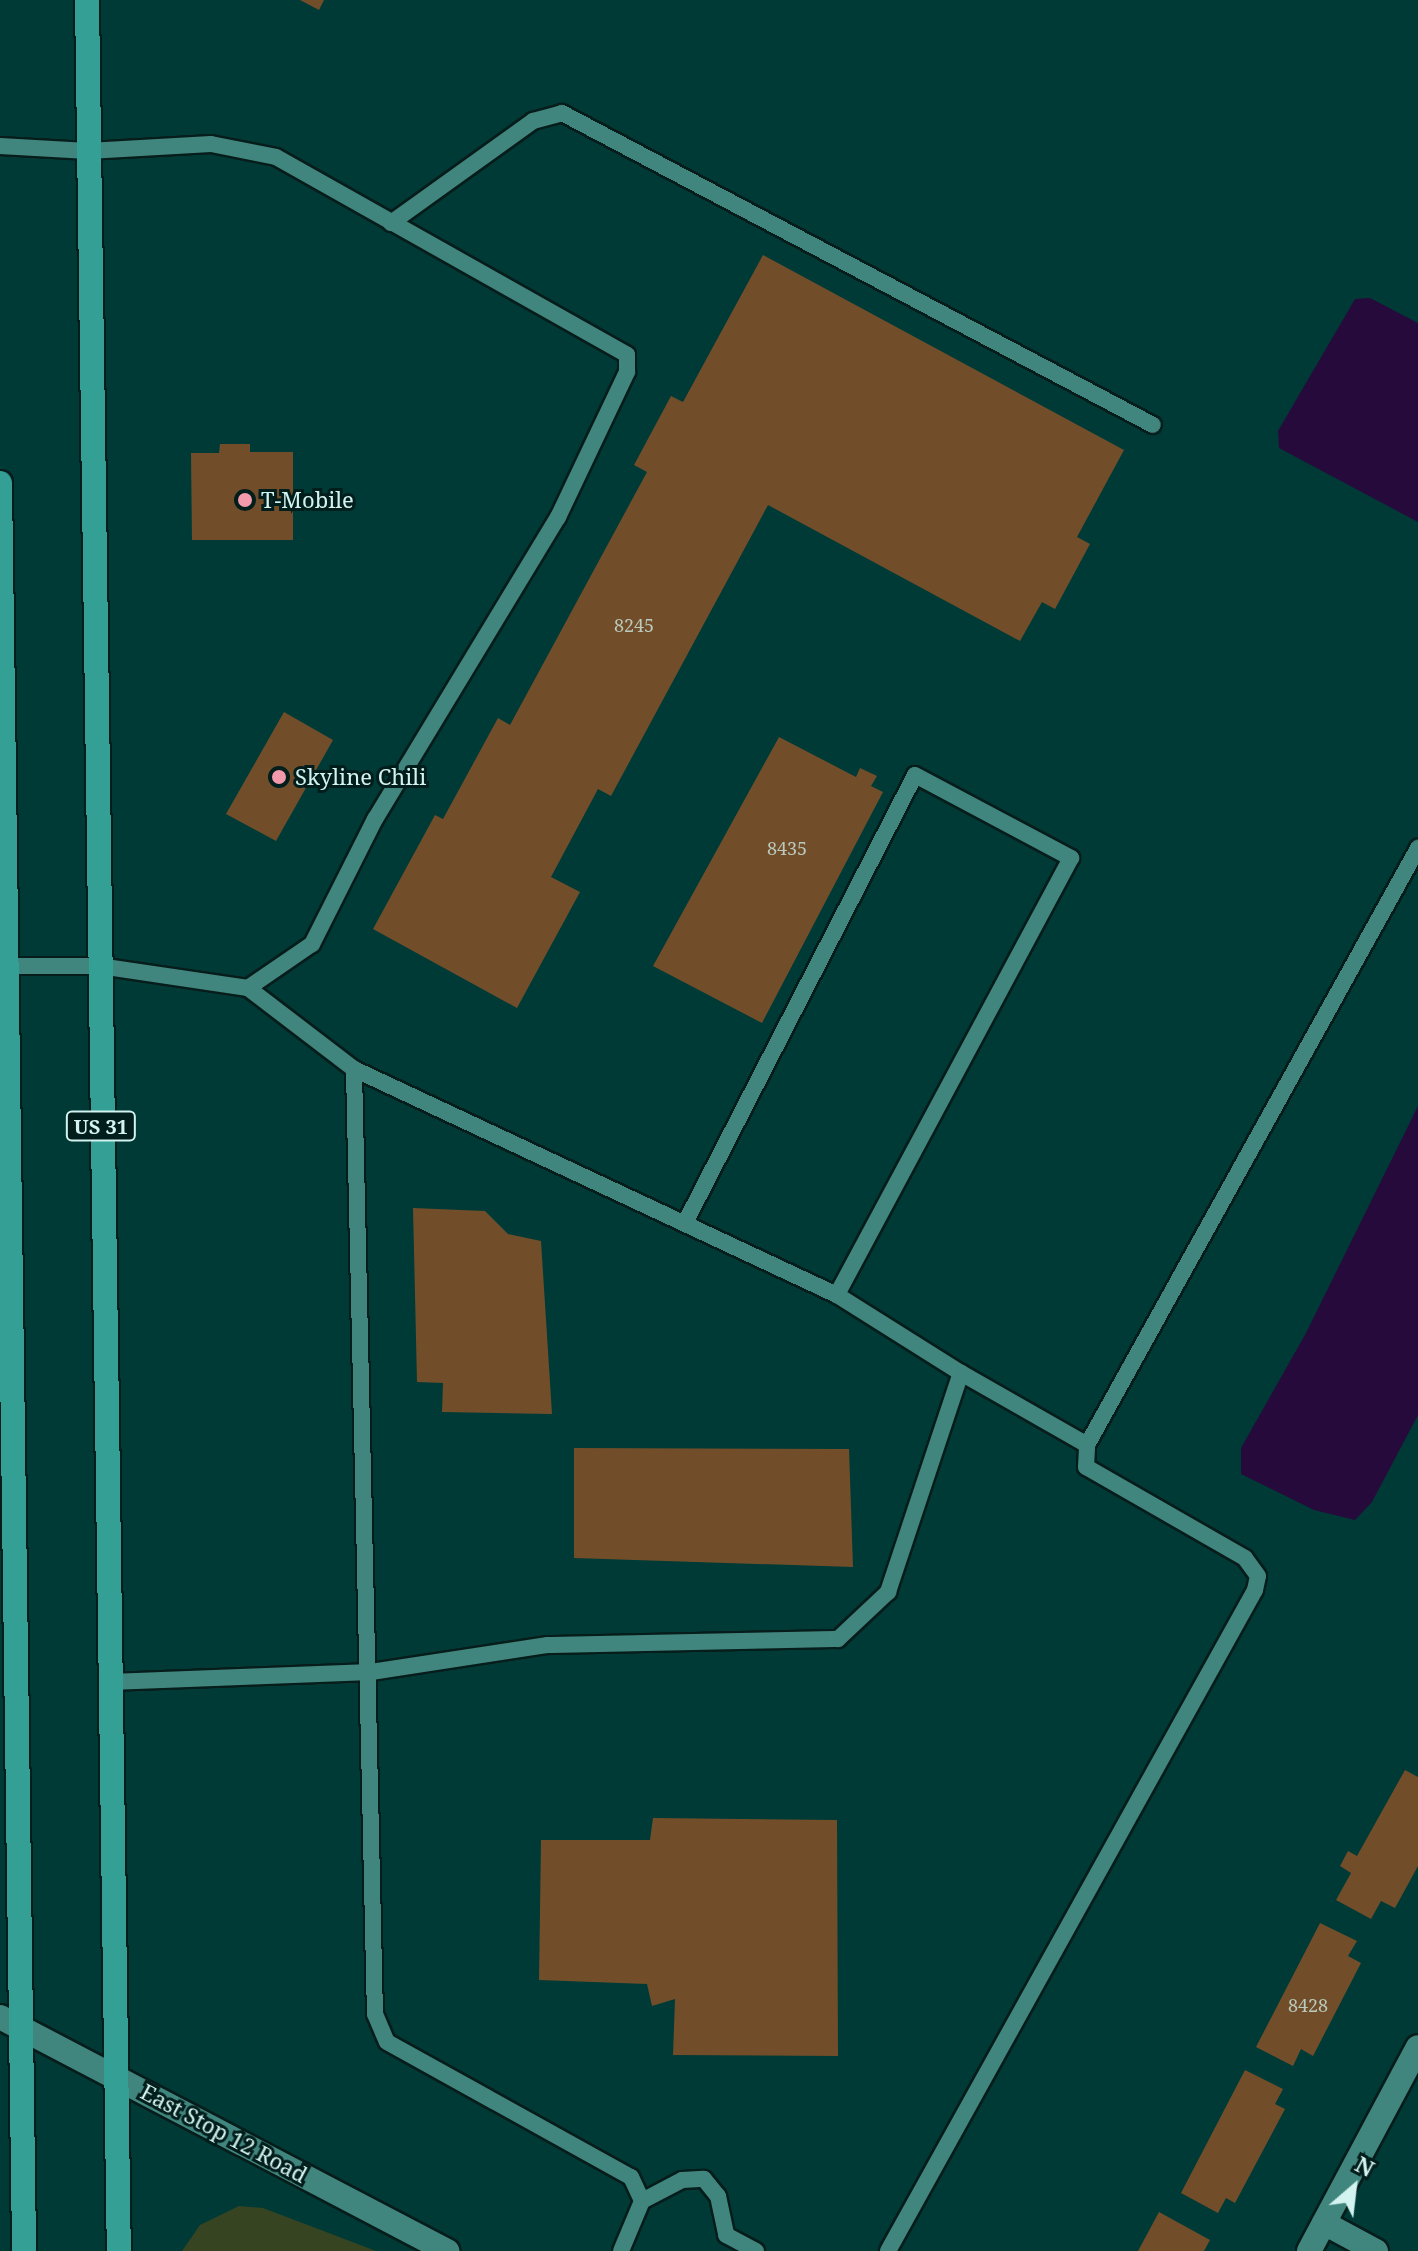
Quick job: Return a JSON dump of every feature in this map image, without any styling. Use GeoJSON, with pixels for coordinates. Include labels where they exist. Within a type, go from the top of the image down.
{"type":"FeatureCollection","features":[{"type":"Feature","properties":{"kind":"main road","name":"US 31"},"geometry":{"type":"LineString","coordinates":[[87,0],[119,2251]]}},
{"type":"Feature","properties":{"kind":"main road"},"geometry":{"type":"LineString","coordinates":[[0,483],[10,2022],[24,2251]]}},
{"type":"Feature","properties":{"kind":"street","name":"East Stop 12 Road"},"geometry":{"type":"LineString","coordinates":[[10,2022],[447,2251]]}},
{"type":"Feature","properties":{"kind":"street"},"geometry":{"type":"LineString","coordinates":[[1309,2251],[1418,2047]]}},
{"type":"Feature","properties":{"kind":"street"},"geometry":{"type":"LineString","coordinates":[[1324,2223],[1376,2251]]}},
{"type":"Feature","properties":{"kind":"lane"},"geometry":{"type":"LineString","coordinates":[[391,223],[533,121],[562,113],[1153,425]]}},
{"type":"Feature","properties":{"kind":"lane"},"geometry":{"type":"LineString","coordinates":[[0,146],[88,151],[211,144],[276,157],[627,355],[627,372],[558,517],[375,819],[312,944],[248,988]]}},
{"type":"Feature","properties":{"kind":"lane"},"geometry":{"type":"LineString","coordinates":[[686,1221],[915,775],[1071,858],[837,1295]]}},
{"type":"Feature","properties":{"kind":"lane"},"geometry":{"type":"LineString","coordinates":[[888,2251],[1258,1576],[1245,1558],[1086,1467],[1087,1445],[1418,848]]}},
{"type":"Feature","properties":{"kind":"lane"},"geometry":{"type":"LineString","coordinates":[[3,966],[99,966],[248,988],[354,1069],[686,1221],[837,1295],[961,1373],[1087,1445]]}},
{"type":"Feature","properties":{"kind":"lane"},"geometry":{"type":"LineString","coordinates":[[354,1069],[371,1672],[375,2014],[387,2042],[631,2177],[642,2201]]}},
{"type":"Feature","properties":{"kind":"lane"},"geometry":{"type":"LineString","coordinates":[[110,1682],[371,1672],[548,1645],[838,1639],[888,1592],[961,1373]]}},
{"type":"Feature","properties":{"kind":"lane"},"geometry":{"type":"LineString","coordinates":[[621,2251],[642,2201],[682,2180],[704,2179],[718,2196],[726,2235],[756,2251]]}},
{"type":"Feature","properties":{"kind":"green space"},"geometry":{"type":"Polygon","coordinates":[[[239,2206],[263,2208],[376,2251],[182,2251],[200,2225],[239,2206]]]}},
{"type":"Feature","properties":{"kind":"shaded area"},"geometry":{"type":"Polygon","coordinates":[[[1370,298],[1418,323],[1418,522],[1279,448],[1278,431],[1355,299],[1370,298]]]}},
{"type":"Feature","properties":{"kind":"shaded area"},"geometry":{"type":"Polygon","coordinates":[[[1418,1106],[1418,1415],[1372,1502],[1355,1520],[1314,1510],[1241,1474],[1241,1448],[1306,1333],[1418,1106]]]}},
{"type":"Feature","properties":{"kind":"building"},"geometry":{"type":"Polygon","coordinates":[[[300,0],[324,0],[319,10],[300,0]]]}},
{"type":"Feature","properties":{"kind":"building"},"geometry":{"type":"Polygon","coordinates":[[[763,255],[1124,450],[1077,537],[1090,544],[1055,609],[1042,602],[1020,641],[768,505],[611,796],[598,789],[551,877],[580,892],[517,1008],[373,929],[435,815],[443,819],[498,718],[510,725],[647,472],[634,465],[671,396],[683,402],[763,255]]]}},
{"type":"Feature","properties":{"kind":"building"},"geometry":{"type":"Polygon","coordinates":[[[220,444],[250,444],[250,452],[293,452],[293,540],[192,540],[191,453],[219,453],[220,444]]]}},
{"type":"Feature","properties":{"kind":"building"},"geometry":{"type":"Polygon","coordinates":[[[284,712],[333,740],[276,841],[226,814],[284,712]]]}},
{"type":"Feature","properties":{"kind":"building"},"geometry":{"type":"Polygon","coordinates":[[[779,737],[856,777],[860,768],[877,776],[871,786],[883,792],[762,1023],[653,966],[779,737]]]}},
{"type":"Feature","properties":{"kind":"building"},"geometry":{"type":"Polygon","coordinates":[[[413,1208],[485,1211],[508,1234],[541,1241],[552,1414],[442,1412],[443,1383],[417,1382],[413,1208]]]}},
{"type":"Feature","properties":{"kind":"building"},"geometry":{"type":"Polygon","coordinates":[[[574,1448],[849,1449],[853,1567],[574,1558],[574,1448]]]}},
{"type":"Feature","properties":{"kind":"building"},"geometry":{"type":"Polygon","coordinates":[[[1405,1770],[1418,1777],[1418,1866],[1395,1908],[1381,1901],[1371,1919],[1336,1900],[1351,1873],[1340,1866],[1348,1851],[1357,1856],[1405,1770]]]}},
{"type":"Feature","properties":{"kind":"building"},"geometry":{"type":"Polygon","coordinates":[[[653,1818],[837,1820],[838,2056],[673,2055],[675,1999],[652,2006],[647,1984],[539,1980],[541,1840],[650,1840],[653,1818]]]}},
{"type":"Feature","properties":{"kind":"building"},"geometry":{"type":"Polygon","coordinates":[[[1320,1923],[1357,1941],[1348,1956],[1361,1963],[1313,2056],[1301,2049],[1293,2066],[1256,2047],[1320,1923]]]}},
{"type":"Feature","properties":{"kind":"building"},"geometry":{"type":"Polygon","coordinates":[[[1245,2070],[1283,2089],[1275,2104],[1285,2109],[1235,2203],[1226,2198],[1218,2213],[1181,2193],[1245,2070]]]}},
{"type":"Feature","properties":{"kind":"building"},"geometry":{"type":"Polygon","coordinates":[[[1159,2212],[1210,2240],[1204,2251],[1138,2251],[1159,2212]]]}},
{"type":"Feature","properties":{"kind":"place","name":"T-Mobile"},"geometry":{"type":"Point","coordinates":[245,500]}},
{"type":"Feature","properties":{"kind":"place","name":"Skyline Chili"},"geometry":{"type":"Point","coordinates":[279,777]}}]}
